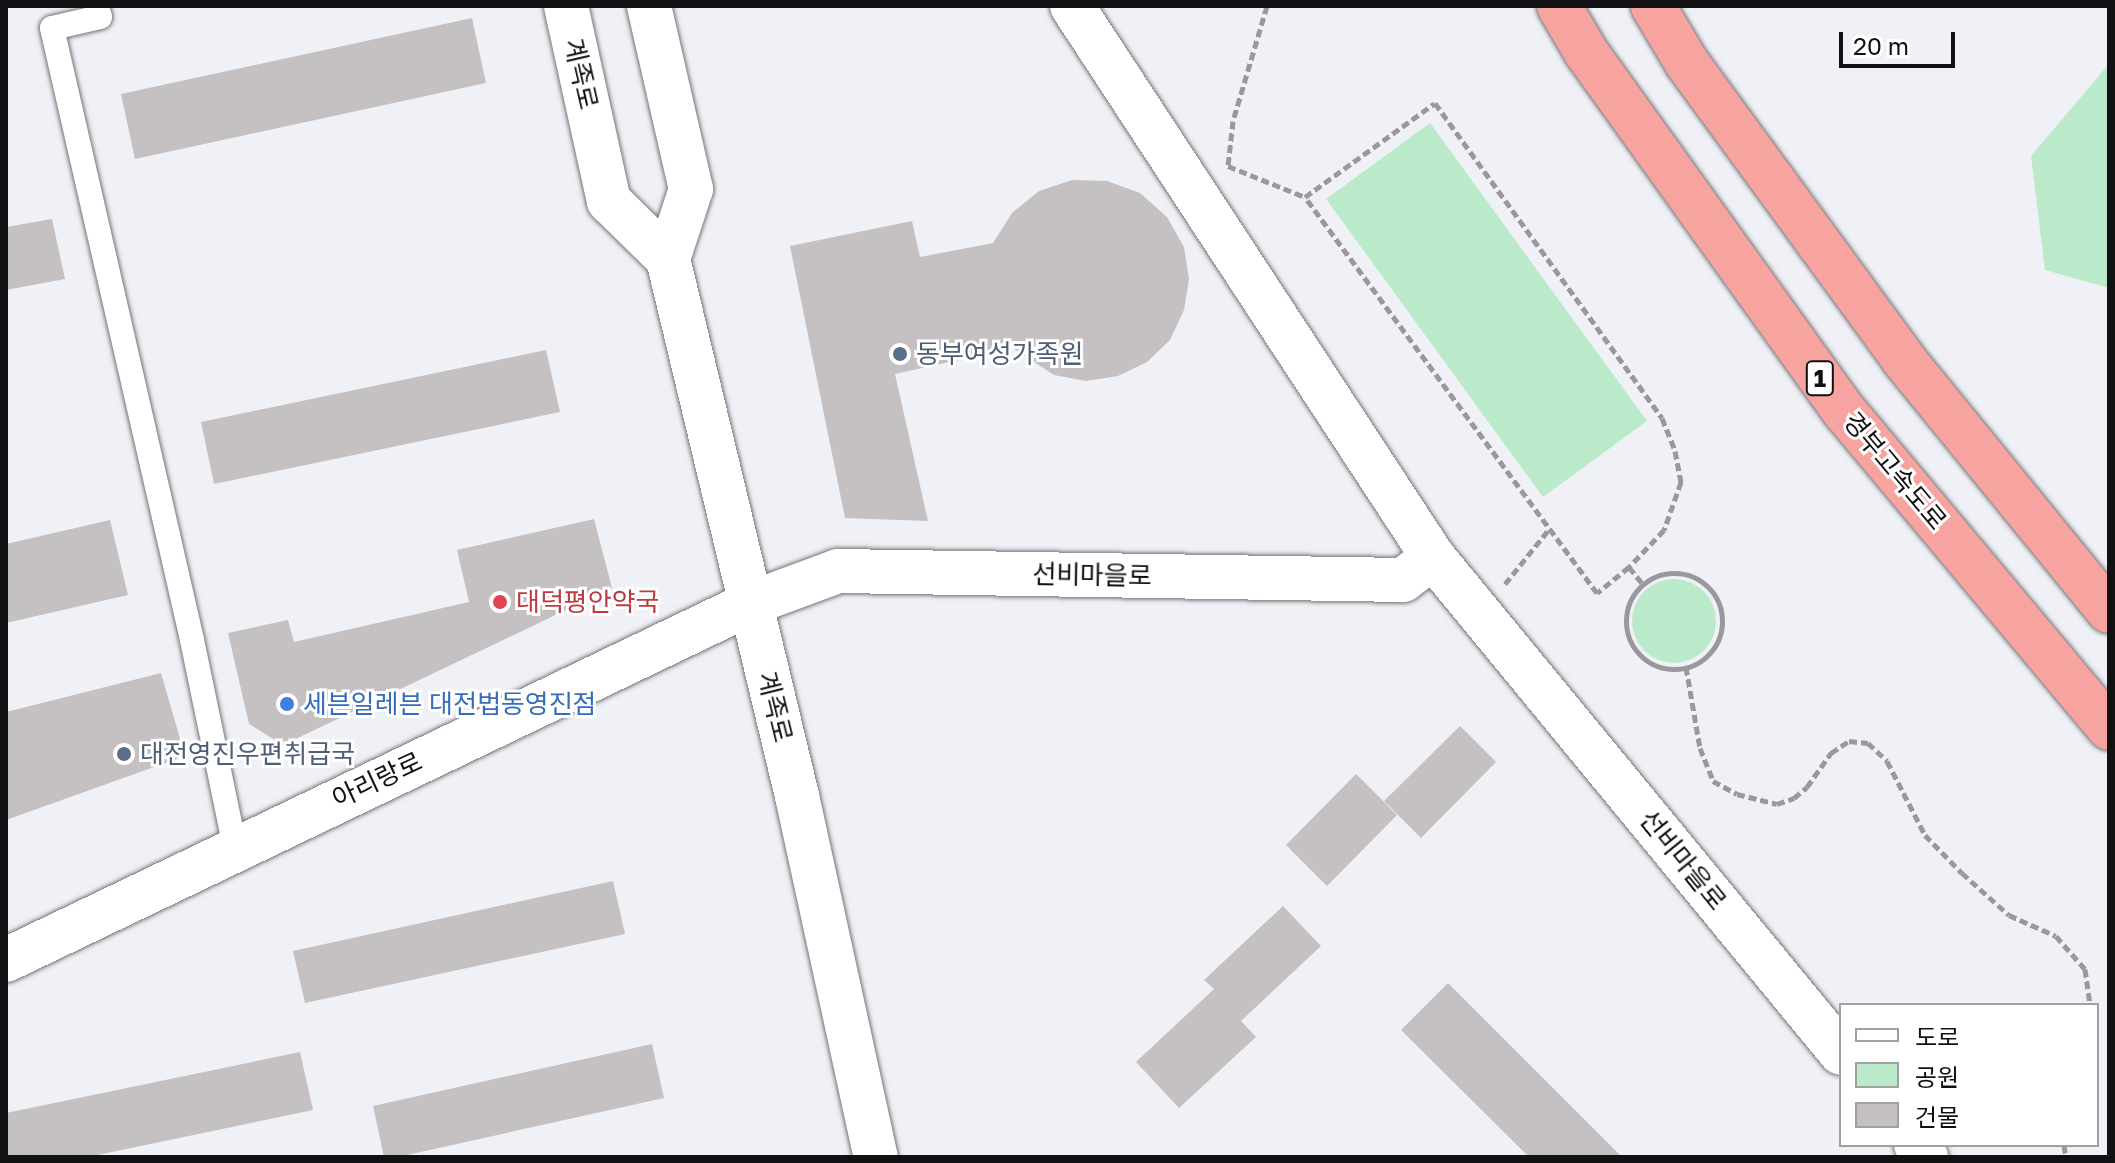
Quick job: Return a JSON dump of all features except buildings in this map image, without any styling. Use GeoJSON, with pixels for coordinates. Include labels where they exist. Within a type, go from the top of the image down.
{"type":"FeatureCollection","features":[{"type":"Feature","properties":{"kind":"highway","name":"경부고속도로"},"geometry":{"type":"LineString","coordinates":[[1559,6],[1586,52],[1845,412],[2109,728]]}},
{"type":"Feature","properties":{"kind":"highway"},"geometry":{"type":"LineString","coordinates":[[1653,6],[1687,63],[1904,360],[2109,611]]}},
{"type":"Feature","properties":{"kind":"main road","name":"계족로"},"geometry":{"type":"LineString","coordinates":[[566,6],[609,201],[668,259],[797,796],[876,1157]]}},
{"type":"Feature","properties":{"kind":"main road"},"geometry":{"type":"LineString","coordinates":[[649,6],[691,189],[668,259]]}},
{"type":"Feature","properties":{"kind":"main road","name":"선비마을로"},"geometry":{"type":"LineString","coordinates":[[1072,6],[1433,557],[1839,1051]]}},
{"type":"Feature","properties":{"kind":"main road","name":"선비마을로"},"geometry":{"type":"LineString","coordinates":[[749,604],[838,571],[1403,580],[1433,557]]}},
{"type":"Feature","properties":{"kind":"main road","name":"아리랑로"},"geometry":{"type":"LineString","coordinates":[[6,960],[235,847],[749,604]]}},
{"type":"Feature","properties":{"kind":"lane"},"geometry":{"type":"LineString","coordinates":[[97,6],[100,17],[52,28],[189,627],[235,847]]}},
{"type":"Feature","properties":{"kind":"path"},"geometry":{"type":"LineString","coordinates":[[1267,6],[1233,121],[1228,166],[1305,197],[1597,593],[1629,567],[1664,530],[1681,482],[1675,451],[1662,418],[1435,103],[1305,197]]}},
{"type":"Feature","properties":{"kind":"path"},"geometry":{"type":"LineString","coordinates":[[1500,590],[1550,528]]}},
{"type":"Feature","properties":{"kind":"path"},"geometry":{"type":"LineString","coordinates":[[1629,567],[1643,584]]}},
{"type":"Feature","properties":{"kind":"path"},"geometry":{"type":"LineString","coordinates":[[1677,573],[1694,578],[1708,588],[1718,602],[1722,620],[1720,637],[1711,653],[1686,667],[1662,668],[1646,660],[1634,648],[1627,632],[1626,614],[1632,597],[1643,584],[1659,576],[1677,573]]}},
{"type":"Feature","properties":{"kind":"path"},"geometry":{"type":"LineString","coordinates":[[1686,667],[1700,748],[1713,781],[1737,794],[1777,804],[1794,798],[1807,787],[1831,753],[1849,741],[1868,743],[1887,761],[1925,835],[2009,915],[2056,936],[2085,969],[2090,1003]]}},
{"type":"Feature","properties":{"kind":"green space"},"geometry":{"type":"Polygon","coordinates":[[[2109,64],[2109,288],[2045,270],[2031,156],[2109,64]]]}},
{"type":"Feature","properties":{"kind":"green space"},"geometry":{"type":"Polygon","coordinates":[[[1430,123],[1647,421],[1543,497],[1326,199],[1430,123]]]}},
{"type":"Feature","properties":{"kind":"green space"},"geometry":{"type":"Polygon","coordinates":[[[1674,579],[1690,582],[1704,591],[1713,605],[1716,621],[1713,637],[1704,651],[1690,660],[1674,663],[1658,660],[1644,651],[1635,637],[1632,621],[1635,605],[1644,591],[1658,582],[1674,579]]]}},
{"type":"Feature","properties":{"kind":"place","name":"동부여성가족원"},"geometry":{"type":"Point","coordinates":[900,354]}},
{"type":"Feature","properties":{"kind":"place","name":"대덕평안약국"},"geometry":{"type":"Point","coordinates":[500,602]}},
{"type":"Feature","properties":{"kind":"place","name":"세븐일레븐 대전법동영진점"},"geometry":{"type":"Point","coordinates":[287,704]}},
{"type":"Feature","properties":{"kind":"place","name":"대전영진우편취급국"},"geometry":{"type":"Point","coordinates":[124,754]}}]}
